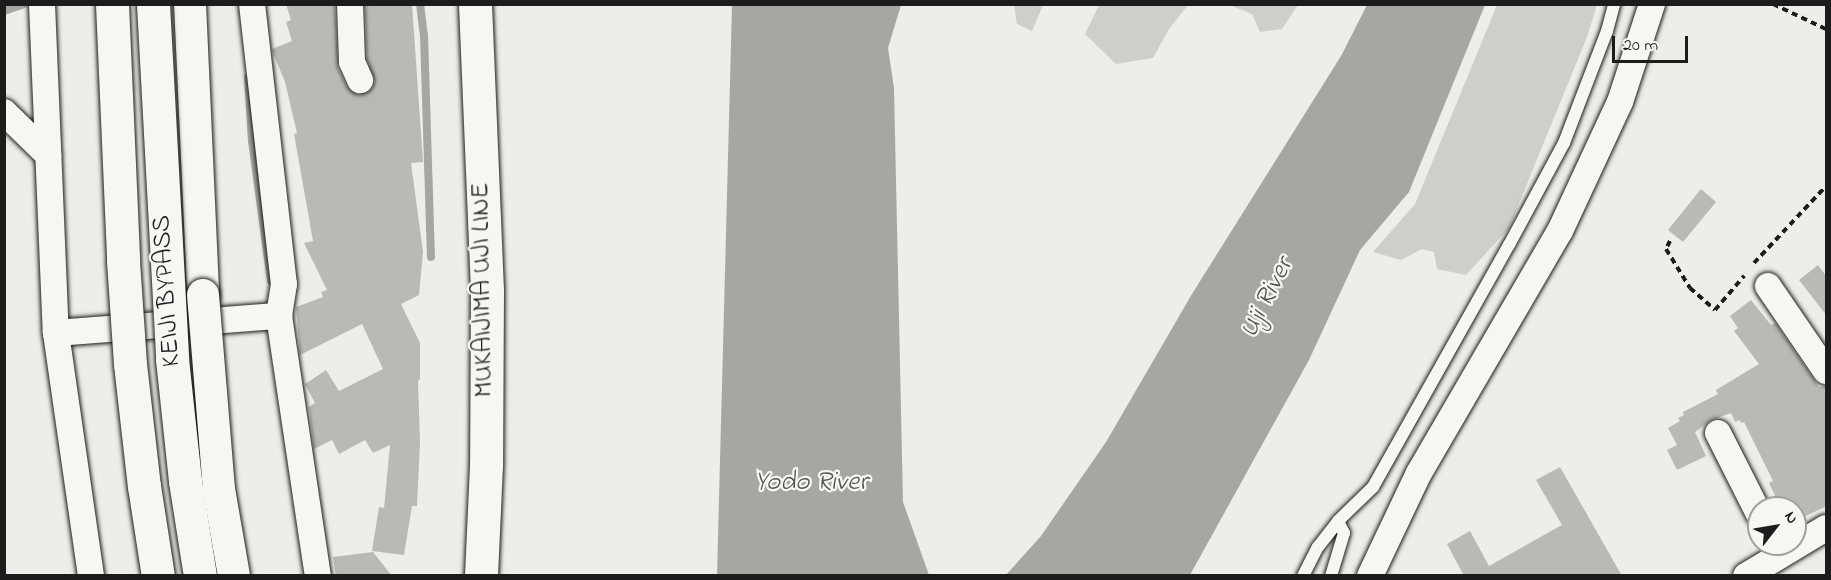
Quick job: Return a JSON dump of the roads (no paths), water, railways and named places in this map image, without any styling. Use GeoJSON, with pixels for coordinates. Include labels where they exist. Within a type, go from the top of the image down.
{"type":"FeatureCollection","features":[{"type":"Feature","properties":{"kind":"main road","name":"KEIJI BYPASS"},"geometry":{"type":"LineString","coordinates":[[112,4],[123,261],[130,364],[144,486],[158,576]]}},
{"type":"Feature","properties":{"kind":"main road","name":"KEIJI BYPASS"},"geometry":{"type":"LineString","coordinates":[[153,4],[172,359],[185,482],[200,576]]}},
{"type":"Feature","properties":{"kind":"main road","name":"MUKAIJIMA UJI LINE"},"geometry":{"type":"LineString","coordinates":[[475,4],[487,290],[486,465],[481,576]]}},
{"type":"Feature","properties":{"kind":"street"},"geometry":{"type":"LineString","coordinates":[[42,4],[56,333],[91,576]]}},
{"type":"Feature","properties":{"kind":"street"},"geometry":{"type":"LineString","coordinates":[[190,4],[203,296],[219,489],[234,576]]}},
{"type":"Feature","properties":{"kind":"street"},"geometry":{"type":"LineString","coordinates":[[252,4],[284,284],[279,316],[318,576]]}},
{"type":"Feature","properties":{"kind":"street"},"geometry":{"type":"LineString","coordinates":[[350,4],[352,62],[360,80]]}},
{"type":"Feature","properties":{"kind":"street"},"geometry":{"type":"LineString","coordinates":[[1370,576],[1419,473],[1560,231],[1620,102],[1652,4]]}},
{"type":"Feature","properties":{"kind":"street"},"geometry":{"type":"LineString","coordinates":[[4,112],[48,155]]}},
{"type":"Feature","properties":{"kind":"street"},"geometry":{"type":"LineString","coordinates":[[1768,286],[1827,371]]}},
{"type":"Feature","properties":{"kind":"street"},"geometry":{"type":"LineString","coordinates":[[56,333],[279,316]]}},
{"type":"Feature","properties":{"kind":"street"},"geometry":{"type":"LineString","coordinates":[[1718,433],[1750,496]]}},
{"type":"Feature","properties":{"kind":"street"},"geometry":{"type":"LineString","coordinates":[[1807,537],[1827,528]]}},
{"type":"Feature","properties":{"kind":"street"},"geometry":{"type":"LineString","coordinates":[[1746,576],[1770,556]]}},
{"type":"Feature","properties":{"kind":"lane"},"geometry":{"type":"LineString","coordinates":[[1303,576],[1318,547],[1338,522],[1373,487],[1564,143],[1607,31],[1614,4]]}},
{"type":"Feature","properties":{"kind":"lane"},"geometry":{"type":"LineString","coordinates":[[1331,576],[1344,533],[1338,522]]}},
{"type":"Feature","properties":{"kind":"water","name":"Yodo River"},"geometry":{"type":"Polygon","coordinates":[[[732,5],[901,5],[888,48],[894,88],[903,502],[929,575],[717,575],[732,5]]]}},
{"type":"Feature","properties":{"kind":"water","name":"Uji River"},"geometry":{"type":"Polygon","coordinates":[[[1367,5],[1485,5],[1409,192],[1360,250],[1309,360],[1190,575],[1006,575],[1041,536],[1106,442],[1192,294],[1341,56],[1367,5]]]}},
{"type":"Feature","properties":{"kind":"waterway"},"geometry":{"type":"LineString","coordinates":[[4,11],[24,4]]}},
{"type":"Feature","properties":{"kind":"waterway"},"geometry":{"type":"LineString","coordinates":[[420,4],[424,35],[431,257]]}},
{"type":"Feature","properties":{"kind":"waterway"},"geometry":{"type":"LineString","coordinates":[[248,78],[252,141],[271,281]]}}]}
